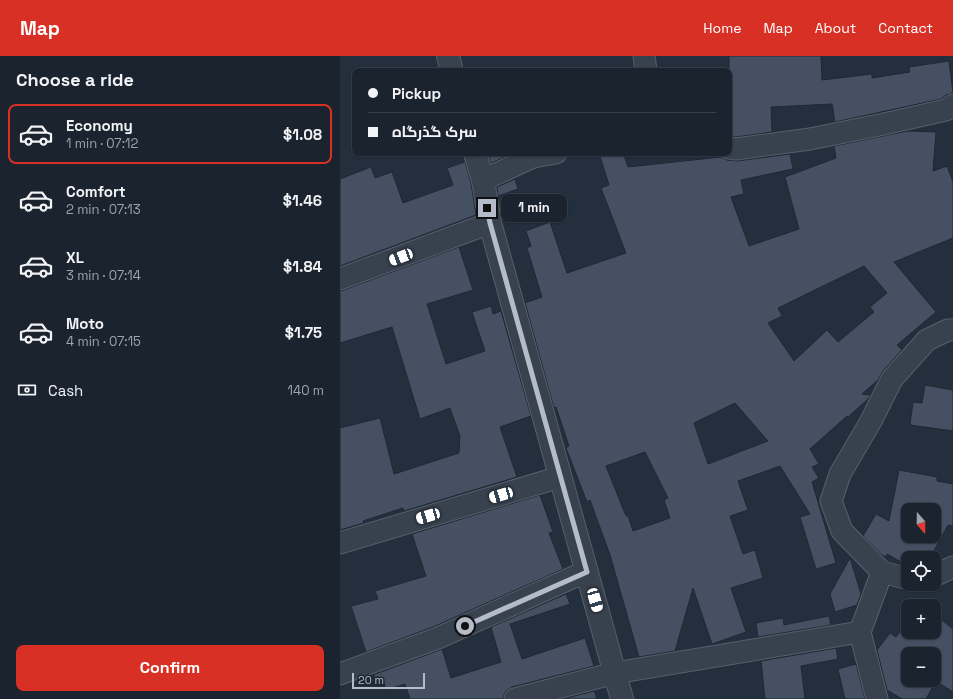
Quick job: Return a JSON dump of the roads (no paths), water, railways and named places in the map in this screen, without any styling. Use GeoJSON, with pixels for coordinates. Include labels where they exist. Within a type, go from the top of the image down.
{"type":"FeatureCollection","features":[{"type":"Feature","properties":{"kind":"street"},"geometry":{"type":"LineString","coordinates":[[448,56],[451,68]]}},
{"type":"Feature","properties":{"kind":"street"},"geometry":{"type":"LineString","coordinates":[[644,56],[646,68]]}},
{"type":"Feature","properties":{"kind":"street"},"geometry":{"type":"LineString","coordinates":[[732,148],[810,139],[951,112]]}},
{"type":"Feature","properties":{"kind":"street"},"geometry":{"type":"LineString","coordinates":[[476,156],[483,180],[490,223],[622,699]]}},
{"type":"Feature","properties":{"kind":"street"},"geometry":{"type":"LineString","coordinates":[[483,180],[533,157],[539,156]]}},
{"type":"Feature","properties":{"kind":"street"},"geometry":{"type":"LineString","coordinates":[[340,280],[490,223]]}},
{"type":"Feature","properties":{"kind":"street"},"geometry":{"type":"LineString","coordinates":[[901,577],[882,572],[842,531],[831,501],[840,474],[871,421],[892,379],[927,340],[948,330],[953,330]]}},
{"type":"Feature","properties":{"kind":"street"},"geometry":{"type":"LineString","coordinates":[[340,542],[560,477]]}},
{"type":"Feature","properties":{"kind":"street"},"geometry":{"type":"LineString","coordinates":[[941,573],[953,567]]}},
{"type":"Feature","properties":{"kind":"street"},"geometry":{"type":"LineString","coordinates":[[340,674],[438,638],[587,572]]}},
{"type":"Feature","properties":{"kind":"street"},"geometry":{"type":"LineString","coordinates":[[877,699],[860,632],[882,572]]}},
{"type":"Feature","properties":{"kind":"street"},"geometry":{"type":"LineString","coordinates":[[515,699],[615,673],[860,632]]}}]}
